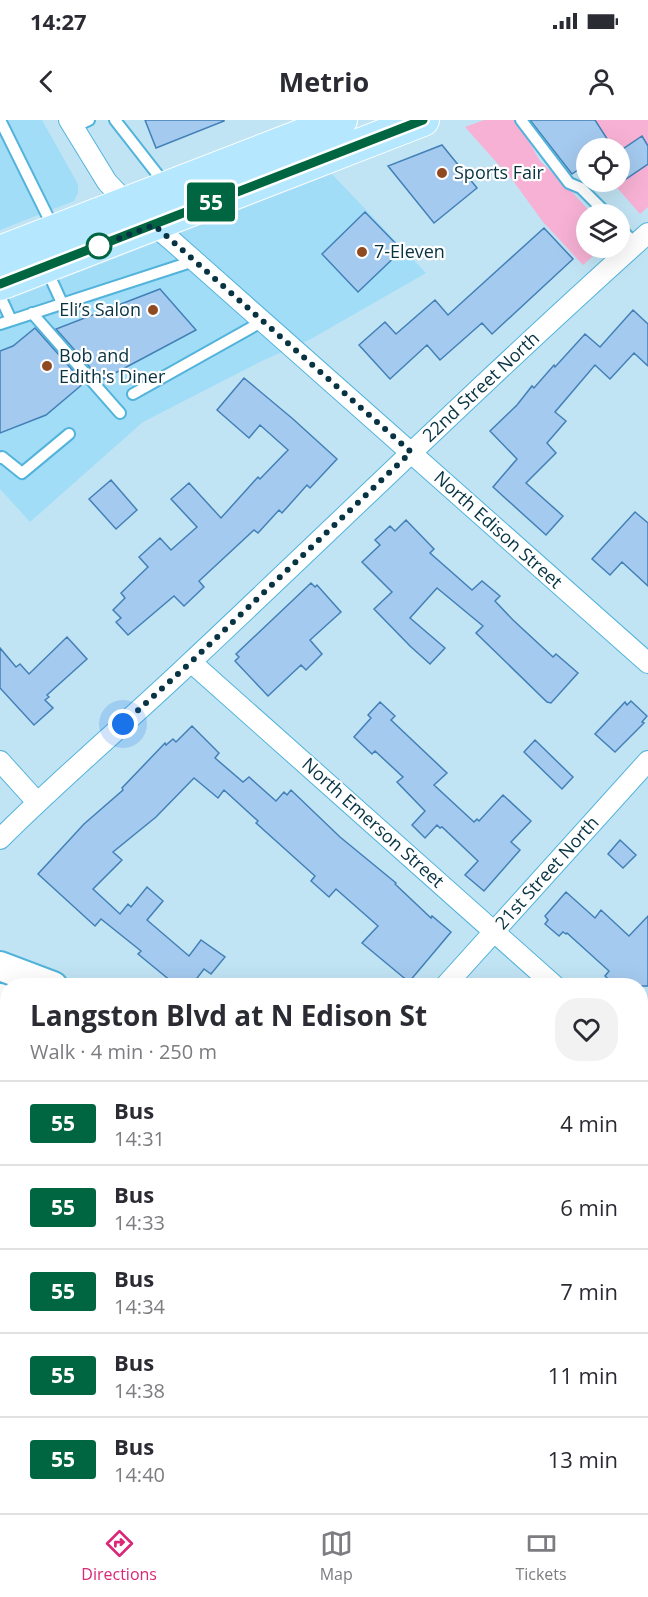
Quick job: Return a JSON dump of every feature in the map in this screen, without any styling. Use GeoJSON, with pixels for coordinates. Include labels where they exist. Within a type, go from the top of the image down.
{"type":"FeatureCollection","features":[{"type":"Feature","properties":{"kind":"main road"},"geometry":{"type":"LineString","coordinates":[[0,252],[127,203],[178,199],[338,135],[423,120]]}},
{"type":"Feature","properties":{"kind":"main road"},"geometry":{"type":"LineString","coordinates":[[0,284],[154,225],[178,199]]}},
{"type":"Feature","properties":{"kind":"main road"},"geometry":{"type":"LineString","coordinates":[[0,966],[32,978]]}},
{"type":"Feature","properties":{"kind":"street","name":"North Edison Street"},"geometry":{"type":"LineString","coordinates":[[77,122],[106,182],[127,203],[648,663]]}},
{"type":"Feature","properties":{"kind":"street","name":"22nd Street North"},"geometry":{"type":"LineString","coordinates":[[0,839],[191,662],[411,452],[642,239]]}},
{"type":"Feature","properties":{"kind":"street","name":"North Emerson Street"},"geometry":{"type":"LineString","coordinates":[[191,662],[546,978]]}},
{"type":"Feature","properties":{"kind":"street"},"geometry":{"type":"LineString","coordinates":[[0,761],[38,802]]}},
{"type":"Feature","properties":{"kind":"street","name":"21st Street North"},"geometry":{"type":"LineString","coordinates":[[452,978],[648,761]]}},
{"type":"Feature","properties":{"kind":"lane"},"geometry":{"type":"LineString","coordinates":[[0,120],[55,231]]}},
{"type":"Feature","properties":{"kind":"lane"},"geometry":{"type":"LineString","coordinates":[[115,120],[178,199]]}},
{"type":"Feature","properties":{"kind":"lane"},"geometry":{"type":"LineString","coordinates":[[521,120],[542,151],[569,183],[581,188],[597,204]]}},
{"type":"Feature","properties":{"kind":"lane"},"geometry":{"type":"LineString","coordinates":[[0,324],[194,261]]}},
{"type":"Feature","properties":{"kind":"lane"},"geometry":{"type":"LineString","coordinates":[[45,267],[62,303]]}},
{"type":"Feature","properties":{"kind":"lane"},"geometry":{"type":"LineString","coordinates":[[0,296],[12,320]]}},
{"type":"Feature","properties":{"kind":"lane"},"geometry":{"type":"LineString","coordinates":[[32,313],[120,413]]}},
{"type":"Feature","properties":{"kind":"lane"},"geometry":{"type":"LineString","coordinates":[[133,394],[263,321]]}},
{"type":"Feature","properties":{"kind":"lane"},"geometry":{"type":"LineString","coordinates":[[0,458],[2,457],[22,473],[69,434]]}},
{"type":"Feature","properties":{"kind":"shaded area"},"geometry":{"type":"Polygon","coordinates":[[[0,120],[42,120],[78,184],[78,193],[74,201],[0,230],[0,120]]]}},
{"type":"Feature","properties":{"kind":"shaded area"},"geometry":{"type":"Polygon","coordinates":[[[484,120],[517,120],[540,161],[583,204],[576,204],[576,257],[543,222],[514,182],[465,127],[484,120]]]}},
{"type":"Feature","properties":{"kind":"shaded area"},"geometry":{"type":"Polygon","coordinates":[[[595,120],[648,120],[648,207],[640,214],[621,192],[630,192],[630,138],[606,138],[595,120]]]}},
{"type":"Feature","properties":{"kind":"shaded area"},"geometry":{"type":"Polygon","coordinates":[[[332,174],[426,273],[311,339],[262,361],[143,422],[30,522],[0,489],[0,303],[332,174]]]}},
{"type":"Feature","properties":{"kind":"shaded area"},"geometry":{"type":"Polygon","coordinates":[[[576,258],[591,258],[583,265],[576,258]]]}},
{"type":"Feature","properties":{"kind":"building"},"geometry":{"type":"Polygon","coordinates":[[[145,120],[224,120],[224,121],[156,148],[145,120]]]}},
{"type":"Feature","properties":{"kind":"building"},"geometry":{"type":"Polygon","coordinates":[[[530,120],[595,120],[607,138],[576,138],[576,171],[572,174],[530,120]]]}},
{"type":"Feature","properties":{"kind":"building"},"geometry":{"type":"Polygon","coordinates":[[[642,136],[648,146],[648,164],[630,176],[630,144],[642,136]]]}},
{"type":"Feature","properties":{"kind":"building"},"geometry":{"type":"Polygon","coordinates":[[[442,145],[477,188],[434,223],[388,166],[442,145]]]}},
{"type":"Feature","properties":{"kind":"building","name":"7-Eleven"},"geometry":{"type":"Polygon","coordinates":[[[365,212],[402,250],[358,292],[322,254],[365,212]]]}},
{"type":"Feature","properties":{"kind":"building"},"geometry":{"type":"Polygon","coordinates":[[[544,228],[573,259],[492,334],[482,323],[440,360],[427,345],[390,379],[359,345],[385,322],[396,334],[435,300],[448,315],[544,228]]]}},
{"type":"Feature","properties":{"kind":"building"},"geometry":{"type":"Polygon","coordinates":[[[160,289],[196,330],[104,379],[97,371],[95,373],[56,329],[160,289]]]}},
{"type":"Feature","properties":{"kind":"building"},"geometry":{"type":"Polygon","coordinates":[[[633,310],[648,324],[648,366],[634,353],[610,379],[595,365],[555,412],[566,421],[547,443],[556,453],[526,483],[563,516],[546,535],[493,487],[517,459],[490,431],[585,334],[600,347],[633,310]]]}},
{"type":"Feature","properties":{"kind":"building"},"geometry":{"type":"Polygon","coordinates":[[[35,328],[84,383],[46,415],[0,433],[0,351],[13,346],[35,328]]]}},
{"type":"Feature","properties":{"kind":"building"},"geometry":{"type":"Polygon","coordinates":[[[244,378],[337,459],[310,488],[307,485],[282,513],[279,510],[258,533],[254,530],[199,581],[204,587],[184,606],[174,596],[128,635],[116,622],[121,618],[113,610],[125,598],[121,593],[148,567],[139,557],[160,538],[171,550],[197,527],[171,499],[189,483],[221,518],[258,477],[260,479],[288,450],[260,425],[249,438],[217,410],[244,378]]]}},
{"type":"Feature","properties":{"kind":"building"},"geometry":{"type":"Polygon","coordinates":[[[111,480],[137,510],[116,529],[89,499],[111,480]]]}},
{"type":"Feature","properties":{"kind":"building"},"geometry":{"type":"Polygon","coordinates":[[[635,512],[648,523],[648,586],[622,562],[610,575],[592,559],[635,512]]]}},
{"type":"Feature","properties":{"kind":"building"},"geometry":{"type":"Polygon","coordinates":[[[406,520],[434,549],[430,553],[472,590],[482,581],[500,596],[495,601],[513,620],[553,657],[556,654],[578,673],[551,703],[547,702],[476,633],[483,626],[437,588],[410,618],[445,648],[430,664],[374,609],[392,592],[362,562],[380,545],[375,540],[390,526],[395,531],[406,520]]]}},
{"type":"Feature","properties":{"kind":"building"},"geometry":{"type":"Polygon","coordinates":[[[311,583],[315,587],[317,585],[341,612],[310,640],[322,654],[306,670],[301,665],[268,696],[235,661],[239,657],[236,654],[311,583]]]}},
{"type":"Feature","properties":{"kind":"building"},"geometry":{"type":"Polygon","coordinates":[[[67,637],[87,659],[47,695],[49,697],[45,700],[53,708],[34,725],[0,688],[0,648],[16,667],[20,664],[29,674],[67,637]]]}},
{"type":"Feature","properties":{"kind":"building"},"geometry":{"type":"Polygon","coordinates":[[[631,701],[647,716],[642,722],[644,723],[615,752],[595,734],[625,702],[627,705],[631,701]]]}},
{"type":"Feature","properties":{"kind":"building"},"geometry":{"type":"Polygon","coordinates":[[[380,702],[395,716],[391,720],[447,773],[434,785],[474,822],[477,819],[479,821],[503,795],[531,821],[511,842],[520,850],[484,891],[465,875],[478,861],[442,827],[437,825],[425,838],[412,825],[425,811],[397,782],[403,777],[375,751],[372,754],[354,737],[371,718],[368,715],[380,702]]]}},
{"type":"Feature","properties":{"kind":"building"},"geometry":{"type":"Polygon","coordinates":[[[192,726],[219,753],[215,758],[243,782],[249,777],[276,801],[284,792],[287,795],[291,790],[340,837],[396,883],[431,918],[432,916],[451,932],[412,978],[404,978],[362,943],[378,926],[336,889],[329,897],[311,881],[315,876],[256,823],[258,821],[224,790],[218,798],[194,778],[156,817],[113,852],[122,860],[93,889],[120,914],[128,904],[131,907],[147,887],[163,901],[147,920],[189,956],[201,940],[225,957],[211,974],[204,969],[197,978],[167,978],[138,954],[141,951],[101,919],[95,926],[38,874],[84,824],[123,790],[122,788],[165,743],[166,745],[173,739],[176,742],[192,726]]]}},
{"type":"Feature","properties":{"kind":"building"},"geometry":{"type":"Polygon","coordinates":[[[535,740],[573,777],[562,789],[524,752],[535,740]]]}},
{"type":"Feature","properties":{"kind":"building"},"geometry":{"type":"Polygon","coordinates":[[[620,840],[636,855],[623,868],[608,854],[620,840]]]}},
{"type":"Feature","properties":{"kind":"building"},"geometry":{"type":"Polygon","coordinates":[[[566,892],[595,918],[601,910],[629,936],[648,916],[648,978],[607,978],[605,976],[609,971],[567,933],[563,932],[559,936],[545,924],[548,920],[545,916],[566,892]]]}},
{"type":"Feature","properties":{"kind":"bus line","name":"55"},"geometry":{"type":"LineString","coordinates":[[0,284],[423,120]]}},
{"type":"Feature","properties":{"kind":"place","name":"Sports Fair"},"geometry":{"type":"Point","coordinates":[442,173]}},
{"type":"Feature","properties":{"kind":"place","name":"7-Eleven"},"geometry":{"type":"Point","coordinates":[362,252]}},
{"type":"Feature","properties":{"kind":"place","name":"Eli’s Salon"},"geometry":{"type":"Point","coordinates":[153,310]}},
{"type":"Feature","properties":{"kind":"place","name":"Bob and Edith's Diner"},"geometry":{"type":"Point","coordinates":[47,366]}},
{"type":"Feature","properties":{"kind":"route"},"geometry":{"type":"LineString","coordinates":[[99,246],[154,225],[411,452],[123,724]]}}]}
